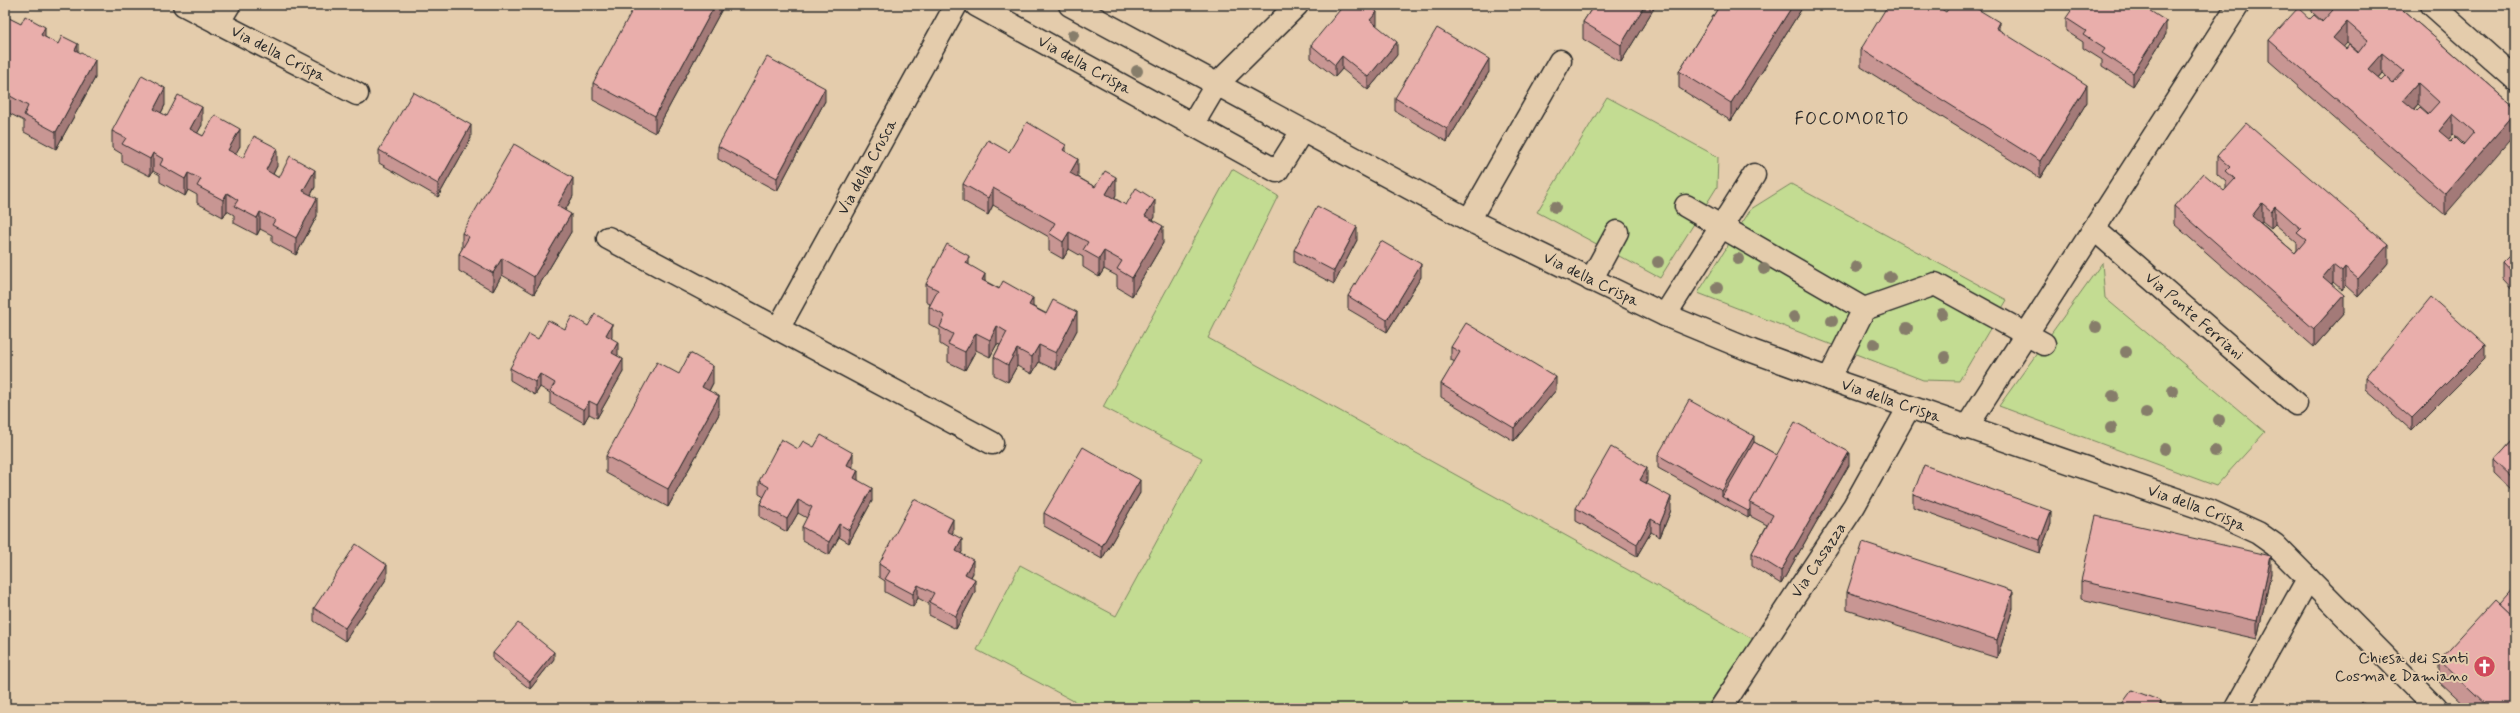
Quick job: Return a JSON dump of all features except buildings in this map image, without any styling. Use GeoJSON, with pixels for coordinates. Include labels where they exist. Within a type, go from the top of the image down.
{"type":"FeatureCollection","features":[{"type":"Feature","properties":{"kind":"street","name":"Via della Crispa"},"geometry":{"type":"LineString","coordinates":[[184,5],[224,14],[357,94]]}},
{"type":"Feature","properties":{"kind":"street","name":"Via della Crusca"},"geometry":{"type":"LineString","coordinates":[[778,329],[956,5]]}},
{"type":"Feature","properties":{"kind":"street","name":"Via della Crispa"},"geometry":{"type":"LineString","coordinates":[[976,5],[1193,124],[1277,172],[1302,131]]}},
{"type":"Feature","properties":{"kind":"street","name":"Via della Crispa"},"geometry":{"type":"LineString","coordinates":[[1070,5],[1216,85],[1470,220],[1665,315],[1752,351],[1828,379],[1966,428],[2210,511],[2258,533],[2275,545],[2436,708]]}},
{"type":"Feature","properties":{"kind":"street"},"geometry":{"type":"LineString","coordinates":[[1193,124],[1216,85],[1297,5]]}},
{"type":"Feature","properties":{"kind":"street"},"geometry":{"type":"LineString","coordinates":[[1966,428],[2035,338],[2094,229],[2238,5]]}},
{"type":"Feature","properties":{"kind":"street"},"geometry":{"type":"LineString","coordinates":[[2432,5],[2515,79]]}},
{"type":"Feature","properties":{"kind":"street"},"geometry":{"type":"LineString","coordinates":[[1470,220],[1560,61]]}},
{"type":"Feature","properties":{"kind":"street"},"geometry":{"type":"LineString","coordinates":[[1665,315],[1720,226],[1754,175]]}},
{"type":"Feature","properties":{"kind":"street"},"geometry":{"type":"LineString","coordinates":[[1686,206],[1864,309]]}},
{"type":"Feature","properties":{"kind":"street","name":"Via Ponte Ferriani"},"geometry":{"type":"LineString","coordinates":[[2094,229],[2296,404]]}},
{"type":"Feature","properties":{"kind":"street"},"geometry":{"type":"LineString","coordinates":[[1591,280],[1617,232]]}},
{"type":"Feature","properties":{"kind":"street"},"geometry":{"type":"LineString","coordinates":[[608,238],[992,444]]}},
{"type":"Feature","properties":{"kind":"street"},"geometry":{"type":"LineString","coordinates":[[1828,379],[1864,309],[1935,284],[2035,338]]}},
{"type":"Feature","properties":{"kind":"street","name":"Via Casazza"},"geometry":{"type":"LineString","coordinates":[[1721,708],[1854,506],[1909,408]]}},
{"type":"Feature","properties":{"kind":"street"},"geometry":{"type":"LineString","coordinates":[[2236,708],[2308,579]]}},
{"type":"Feature","properties":{"kind":"green space"},"geometry":{"type":"Polygon","coordinates":[[[1607,97],[1718,157],[1717,187],[1660,278],[1537,212],[1607,97]]]}},
{"type":"Feature","properties":{"kind":"green space"},"geometry":{"type":"Polygon","coordinates":[[[1232,169],[1278,196],[1208,338],[1753,639],[1706,708],[1087,708],[977,650],[1020,565],[1116,616],[1202,458],[1103,407],[1232,169]]]}},
{"type":"Feature","properties":{"kind":"green space"},"geometry":{"type":"Polygon","coordinates":[[[1791,184],[2007,300],[1959,381],[1923,380],[1698,293],[1751,209],[1791,184]]]}},
{"type":"Feature","properties":{"kind":"green space"},"geometry":{"type":"Polygon","coordinates":[[[2102,263],[2105,298],[2265,432],[2216,486],[1999,406],[2102,263]]]}},
{"type":"Feature","properties":{"kind":"place","name":"Chiesa dei Santi Cosma e Damiano"},"geometry":{"type":"Point","coordinates":[2484,667]}},
{"type":"Feature","properties":{"kind":"district","name":"FOCOMORTO"},"geometry":{"type":"Point","coordinates":[1852,119]}}]}
